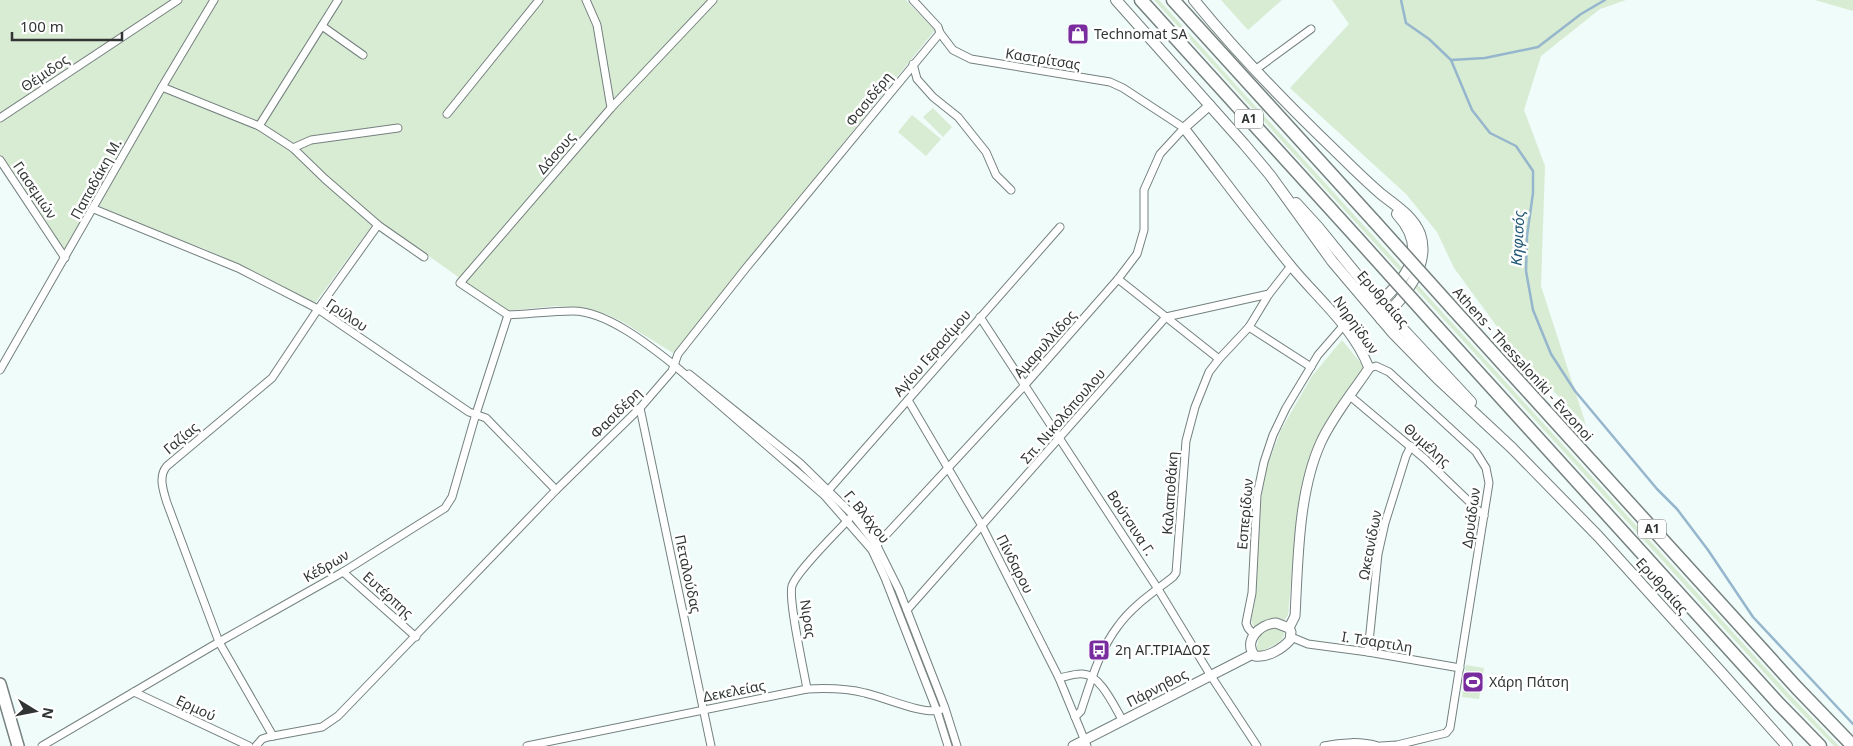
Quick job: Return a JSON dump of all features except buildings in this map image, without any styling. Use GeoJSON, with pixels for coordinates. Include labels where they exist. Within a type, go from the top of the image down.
{"type":"FeatureCollection","features":[{"type":"Feature","properties":{"kind":"highway","name":"Α1"},"geometry":{"type":"LineString","coordinates":[[1141,0],[1779,704],[1820,746]]}},
{"type":"Feature","properties":{"kind":"highway","name":"Athens - Thessaloniki - Evzonoi"},"geometry":{"type":"LineString","coordinates":[[1173,0],[1797,688],[1853,746]]}},
{"type":"Feature","properties":{"kind":"main road","name":"Ερυθραίας"},"geometry":{"type":"LineString","coordinates":[[1116,0],[1318,227],[1377,306],[1437,378],[1512,448],[1598,536],[1787,746]]}},
{"type":"Feature","properties":{"kind":"main road"},"geometry":{"type":"LineString","coordinates":[[1194,0],[1254,70],[1381,194],[1402,210],[1414,224],[1422,243],[1422,257],[1410,285],[1385,316]]}},
{"type":"Feature","properties":{"kind":"main road"},"geometry":{"type":"LineString","coordinates":[[1377,306],[1401,282],[1412,258],[1414,244],[1408,228],[1381,194]]}},
{"type":"Feature","properties":{"kind":"main road"},"geometry":{"type":"LineString","coordinates":[[0,684],[18,746]]}},
{"type":"Feature","properties":{"kind":"street","name":"Θέμιδος"},"geometry":{"type":"LineString","coordinates":[[0,118],[178,0]]}},
{"type":"Feature","properties":{"kind":"street","name":"Παπαδάκη Μ."},"geometry":{"type":"LineString","coordinates":[[0,370],[214,0]]}},
{"type":"Feature","properties":{"kind":"street"},"geometry":{"type":"LineString","coordinates":[[259,126],[338,0]]}},
{"type":"Feature","properties":{"kind":"street"},"geometry":{"type":"LineString","coordinates":[[447,114],[539,0]]}},
{"type":"Feature","properties":{"kind":"street"},"geometry":{"type":"LineString","coordinates":[[586,0],[597,25],[611,108]]}},
{"type":"Feature","properties":{"kind":"street","name":"Δάσους"},"geometry":{"type":"LineString","coordinates":[[508,315],[460,283],[611,108],[713,0]]}},
{"type":"Feature","properties":{"kind":"street","name":"Καστρίτσας"},"geometry":{"type":"LineString","coordinates":[[913,0],[938,27],[940,33],[953,50],[971,59],[1118,84],[1184,128]]}},
{"type":"Feature","properties":{"kind":"street"},"geometry":{"type":"LineString","coordinates":[[322,26],[363,55]]}},
{"type":"Feature","properties":{"kind":"street"},"geometry":{"type":"LineString","coordinates":[[1254,70],[1311,29]]}},
{"type":"Feature","properties":{"kind":"street","name":"Φασιδέρη"},"geometry":{"type":"LineString","coordinates":[[256,746],[262,739],[322,727],[338,716],[556,490],[640,408],[672,371],[678,354],[746,268],[940,33]]}},
{"type":"Feature","properties":{"kind":"street"},"geometry":{"type":"LineString","coordinates":[[914,64],[917,79],[933,97],[958,117],[986,152],[996,175],[1011,190]]}},
{"type":"Feature","properties":{"kind":"street"},"geometry":{"type":"LineString","coordinates":[[162,87],[259,126],[293,148],[378,225],[424,257]]}},
{"type":"Feature","properties":{"kind":"street"},"geometry":{"type":"LineString","coordinates":[[1184,128],[1210,105]]}},
{"type":"Feature","properties":{"kind":"street"},"geometry":{"type":"LineString","coordinates":[[293,148],[312,140],[398,128]]}},
{"type":"Feature","properties":{"kind":"street","name":"Νηρηϊδων"},"geometry":{"type":"LineString","coordinates":[[1184,128],[1291,266],[1344,325],[1360,349],[1369,368],[1322,441],[1308,482],[1304,506],[1295,616],[1290,632]]}},
{"type":"Feature","properties":{"kind":"street","name":"Αμαρυλλίδος"},"geometry":{"type":"LineString","coordinates":[[874,548],[1024,386],[1118,279],[1137,254],[1144,230],[1144,190],[1160,154],[1184,128]]}},
{"type":"Feature","properties":{"kind":"street","name":"Γιασεμιών"},"geometry":{"type":"LineString","coordinates":[[0,160],[66,258]]}},
{"type":"Feature","properties":{"kind":"street","name":"Γρύλου"},"geometry":{"type":"LineString","coordinates":[[94,209],[238,268],[318,309],[471,413],[484,417],[556,490]]}},
{"type":"Feature","properties":{"kind":"street","name":"Γαζίας"},"geometry":{"type":"LineString","coordinates":[[273,736],[219,642],[167,502],[162,475],[168,466],[272,378],[378,225]]}},
{"type":"Feature","properties":{"kind":"street","name":"Αγίου Γερασίμου"},"geometry":{"type":"LineString","coordinates":[[826,493],[1060,226]]}},
{"type":"Feature","properties":{"kind":"street","name":"Καλαποθάκη"},"geometry":{"type":"LineString","coordinates":[[1075,717],[1081,711],[1103,649],[1117,626],[1136,606],[1176,573],[1186,441],[1190,422],[1210,372],[1219,359],[1249,327],[1269,294],[1291,266]]}},
{"type":"Feature","properties":{"kind":"street"},"geometry":{"type":"LineString","coordinates":[[1118,279],[1219,359]]}},
{"type":"Feature","properties":{"kind":"street"},"geometry":{"type":"LineString","coordinates":[[1166,318],[1269,294]]}},
{"type":"Feature","properties":{"kind":"street","name":"Γ. Βλάχου"},"geometry":{"type":"LineString","coordinates":[[508,315],[574,311],[586,313],[626,330],[674,365],[693,376],[792,456],[826,493],[847,522],[874,548],[937,711],[948,746]]}},
{"type":"Feature","properties":{"kind":"street","name":"Κέδρων"},"geometry":{"type":"LineString","coordinates":[[42,746],[343,572],[440,512],[448,505],[508,315]]}},
{"type":"Feature","properties":{"kind":"street","name":"Βούτσινα Γ."},"geometry":{"type":"LineString","coordinates":[[980,317],[1158,589],[1211,676],[1257,746]]}},
{"type":"Feature","properties":{"kind":"street","name":"Σπ. Νικολόπουλου"},"geometry":{"type":"LineString","coordinates":[[907,610],[1166,318]]}},
{"type":"Feature","properties":{"kind":"street","name":"Εσπερίδων"},"geometry":{"type":"LineString","coordinates":[[1254,635],[1246,623],[1252,593],[1258,487],[1266,457],[1279,422],[1327,344],[1344,325]]}},
{"type":"Feature","properties":{"kind":"street"},"geometry":{"type":"LineString","coordinates":[[1249,327],[1311,368]]}},
{"type":"Feature","properties":{"kind":"street","name":"Δρυάδων"},"geometry":{"type":"LineString","coordinates":[[1369,368],[1381,368],[1394,376],[1480,457],[1488,477],[1484,516],[1450,728],[1446,732],[1397,745],[1379,746]]}},
{"type":"Feature","properties":{"kind":"street","name":"Θυμέλης"},"geometry":{"type":"LineString","coordinates":[[1350,396],[1411,446],[1484,516]]}},
{"type":"Feature","properties":{"kind":"street","name":"Πίνδαρου"},"geometry":{"type":"LineString","coordinates":[[908,400],[982,526],[1059,678],[1086,743]]}},
{"type":"Feature","properties":{"kind":"street","name":"Πεταλούδας"},"geometry":{"type":"LineString","coordinates":[[640,408],[711,746]]}},
{"type":"Feature","properties":{"kind":"street","name":"Ωκεανίδων"},"geometry":{"type":"LineString","coordinates":[[1368,652],[1378,554],[1385,522],[1411,446]]}},
{"type":"Feature","properties":{"kind":"street","name":"Γ. Βλάχου"},"geometry":{"type":"LineString","coordinates":[[826,493],[853,515],[899,590],[945,708],[957,746]]}},
{"type":"Feature","properties":{"kind":"street","name":"Νιρας"},"geometry":{"type":"LineString","coordinates":[[807,689],[792,603],[792,587],[799,575],[853,515]]}},
{"type":"Feature","properties":{"kind":"street","name":"Ευτέρπης"},"geometry":{"type":"LineString","coordinates":[[343,572],[416,637]]}},
{"type":"Feature","properties":{"kind":"street"},"geometry":{"type":"LineString","coordinates":[[1276,623],[1290,632],[1288,643],[1273,653],[1260,657],[1253,654],[1251,645],[1254,635],[1258,629],[1266,624],[1276,623]]}},
{"type":"Feature","properties":{"kind":"street","name":"Ι. Τσαρτιλη"},"geometry":{"type":"LineString","coordinates":[[1290,632],[1308,644],[1460,668]]}},
{"type":"Feature","properties":{"kind":"street","name":"Πάρνηθος"},"geometry":{"type":"LineString","coordinates":[[1073,746],[1086,743],[1253,654]]}},
{"type":"Feature","properties":{"kind":"street"},"geometry":{"type":"LineString","coordinates":[[1059,678],[1081,674],[1092,676],[1102,686],[1123,722]]}},
{"type":"Feature","properties":{"kind":"street","name":"Δεκελείας"},"geometry":{"type":"LineString","coordinates":[[527,746],[807,689],[837,688],[856,691],[926,712],[945,708]]}},
{"type":"Feature","properties":{"kind":"street","name":"Ερμού"},"geometry":{"type":"LineString","coordinates":[[134,692],[249,746]]}},
{"type":"Feature","properties":{"kind":"street"},"geometry":{"type":"LineString","coordinates":[[1324,746],[1368,743],[1379,746]]}},
{"type":"Feature","properties":{"kind":"green space"},"geometry":{"type":"Polygon","coordinates":[[[0,0],[906,0],[935,30],[673,353],[623,322],[606,314],[556,306],[506,311],[377,219],[315,303],[205,249],[151,230],[93,203],[64,251],[0,156],[0,0]]]}},
{"type":"Feature","properties":{"kind":"green space"},"geometry":{"type":"Polygon","coordinates":[[[1154,0],[1159,0],[1790,695],[1839,746],[1834,746],[1787,698],[1154,0]]]}},
{"type":"Feature","properties":{"kind":"green space"},"geometry":{"type":"Polygon","coordinates":[[[1221,0],[1282,0],[1248,30],[1221,0]]]}},
{"type":"Feature","properties":{"kind":"green space"},"geometry":{"type":"Polygon","coordinates":[[[1332,0],[1626,0],[1600,9],[1541,56],[1524,110],[1545,166],[1541,286],[1586,425],[1515,351],[1454,268],[1437,232],[1406,194],[1290,88],[1349,24],[1332,0]]]}},
{"type":"Feature","properties":{"kind":"green space"},"geometry":{"type":"Polygon","coordinates":[[[1815,0],[1853,0],[1853,11],[1815,0]]]}},
{"type":"Feature","properties":{"kind":"green space"},"geometry":{"type":"Polygon","coordinates":[[[933,108],[952,127],[943,137],[923,117],[933,108]]]}},
{"type":"Feature","properties":{"kind":"green space"},"geometry":{"type":"Polygon","coordinates":[[[912,115],[941,139],[926,156],[898,132],[912,115]]]}},
{"type":"Feature","properties":{"kind":"green space"},"geometry":{"type":"Polygon","coordinates":[[[1342,340],[1364,367],[1330,419],[1300,501],[1296,524],[1288,615],[1283,622],[1268,619],[1255,629],[1251,621],[1255,602],[1259,516],[1265,471],[1281,430],[1312,376],[1342,340]]]}},
{"type":"Feature","properties":{"kind":"green space"},"geometry":{"type":"Polygon","coordinates":[[[1278,627],[1285,631],[1282,639],[1259,652],[1256,650],[1260,633],[1267,628],[1278,627]]]}},
{"type":"Feature","properties":{"kind":"green space","name":"Χάρη Πάτση"},"geometry":{"type":"Polygon","coordinates":[[[1466,665],[1484,668],[1479,699],[1462,697],[1466,665]]]}},
{"type":"Feature","properties":{"kind":"waterway","name":"Κηφισός"},"geometry":{"type":"LineString","coordinates":[[1401,0],[1406,23],[1429,39],[1451,60],[1472,110],[1490,133],[1516,146],[1533,171],[1533,193],[1527,236],[1526,271],[1533,310],[1551,354],[1575,391],[1657,489],[1677,509],[1708,550],[1753,617],[1853,724]]}},
{"type":"Feature","properties":{"kind":"waterway"},"geometry":{"type":"LineString","coordinates":[[1451,60],[1485,58],[1538,47],[1581,14],[1605,0]]}},
{"type":"Feature","properties":{"kind":"place","name":"Technomat SA"},"geometry":{"type":"Point","coordinates":[1078,34]}},
{"type":"Feature","properties":{"kind":"place","name":"2η ΑΓ.ΤΡΙΑΔΟΣ"},"geometry":{"type":"Point","coordinates":[1099,650]}},
{"type":"Feature","properties":{"kind":"place","name":"Χάρη Πάτση"},"geometry":{"type":"Point","coordinates":[1473,682]}}]}
